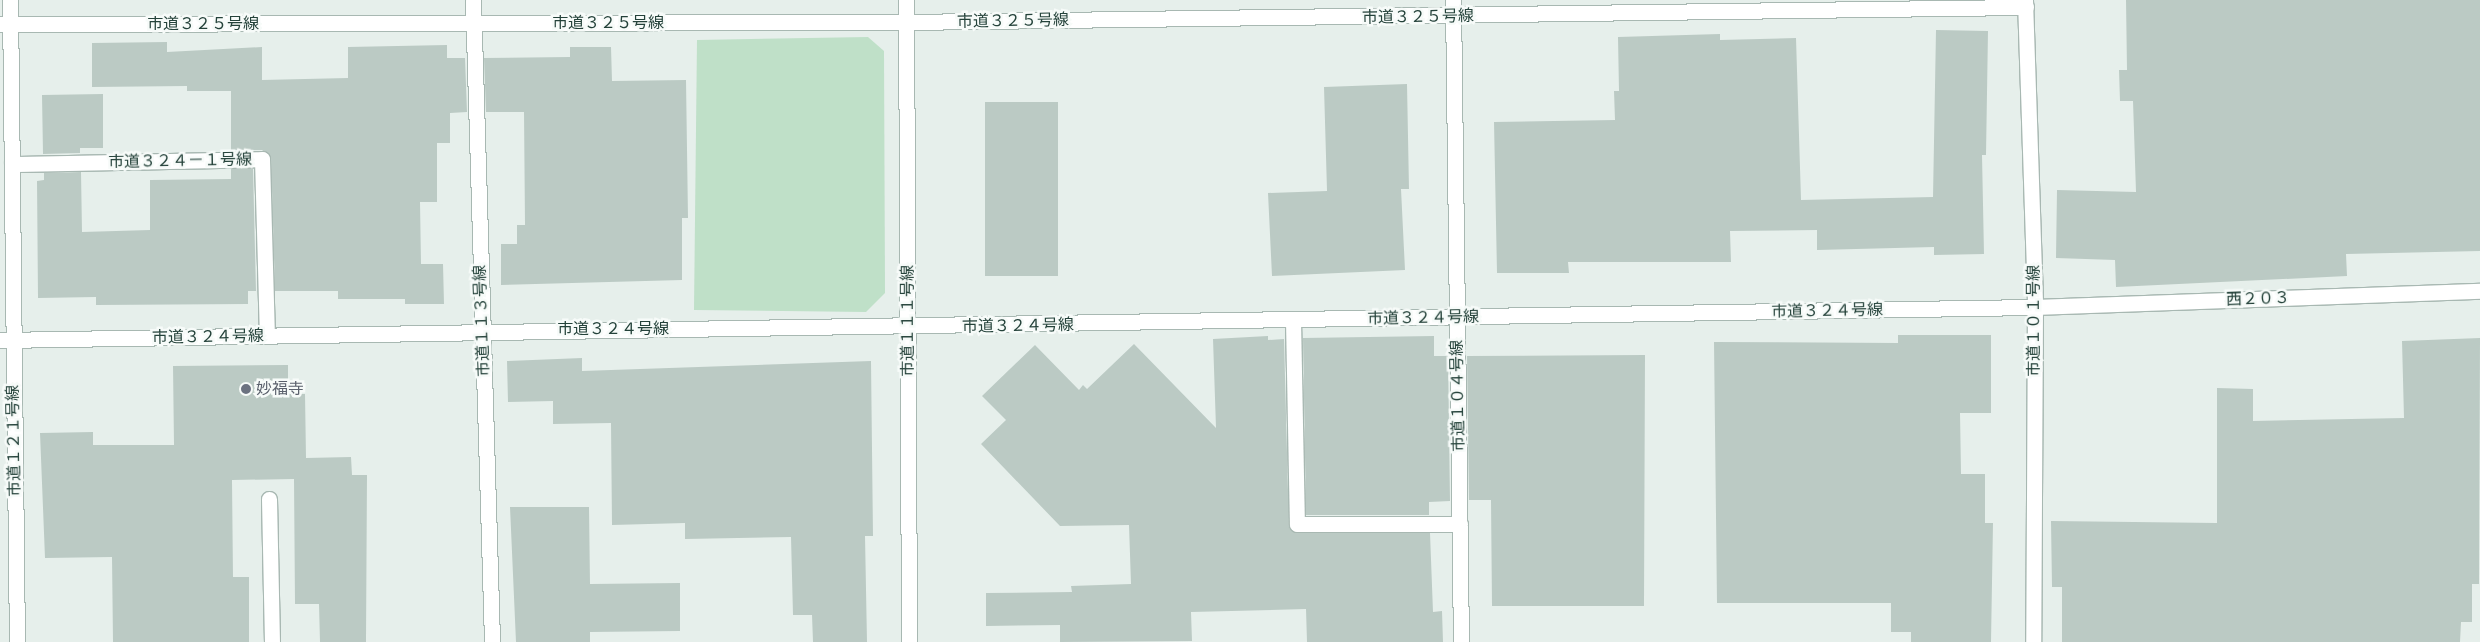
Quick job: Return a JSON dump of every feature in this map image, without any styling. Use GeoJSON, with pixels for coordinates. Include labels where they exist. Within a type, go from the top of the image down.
{"type":"FeatureCollection","features":[{"type":"Feature","properties":{"kind":"street","name":"市道１２１号線"},"geometry":{"type":"LineString","coordinates":[[10,0],[5,24],[12,164],[7,340],[17,642]]}},
{"type":"Feature","properties":{"kind":"street","name":"市道１１３号線"},"geometry":{"type":"LineString","coordinates":[[473,0],[492,642]]}},
{"type":"Feature","properties":{"kind":"street","name":"市道１１１号線"},"geometry":{"type":"LineString","coordinates":[[906,0],[909,642]]}},
{"type":"Feature","properties":{"kind":"street","name":"市道１０４号線"},"geometry":{"type":"LineString","coordinates":[[1453,0],[1461,642]]}},
{"type":"Feature","properties":{"kind":"street","name":"市道３２５号線"},"geometry":{"type":"LineString","coordinates":[[5,24],[906,22],[1453,16],[2026,3]]}},
{"type":"Feature","properties":{"kind":"street","name":"市道１０１号線"},"geometry":{"type":"LineString","coordinates":[[2026,3],[2035,307],[2033,642]]}},
{"type":"Feature","properties":{"kind":"street","name":"市道３２４－１号線"},"geometry":{"type":"LineString","coordinates":[[12,164],[262,159],[267,336]]}},
{"type":"Feature","properties":{"kind":"street","name":"西２０３"},"geometry":{"type":"LineString","coordinates":[[2035,307],[2480,291]]}},
{"type":"Feature","properties":{"kind":"street","name":"市道３２４号線"},"geometry":{"type":"LineString","coordinates":[[7,340],[267,336],[483,329],[908,328],[2035,307]]}},
{"type":"Feature","properties":{"kind":"street"},"geometry":{"type":"LineString","coordinates":[[1293,320],[1297,524],[1460,524]]}},
{"type":"Feature","properties":{"kind":"street"},"geometry":{"type":"LineString","coordinates":[[269,499],[272,642]]}},
{"type":"Feature","properties":{"kind":"green space"},"geometry":{"type":"Polygon","coordinates":[[[868,37],[884,51],[885,293],[866,312],[694,310],[697,40],[868,37]]]}},
{"type":"Feature","properties":{"kind":"building"},"geometry":{"type":"Polygon","coordinates":[[[2126,0],[2480,0],[2480,251],[2346,254],[2347,276],[2116,287],[2115,260],[2056,258],[2057,190],[2136,192],[2133,101],[2120,101],[2119,70],[2127,70],[2126,0]]]}},
{"type":"Feature","properties":{"kind":"building"},"geometry":{"type":"Polygon","coordinates":[[[1936,30],[1988,31],[1986,155],[1982,155],[1984,254],[1934,255],[1934,247],[1817,250],[1817,230],[1730,231],[1731,262],[1568,262],[1569,273],[1497,273],[1494,122],[1615,120],[1614,91],[1619,91],[1618,37],[1720,34],[1720,40],[1796,38],[1801,200],[1933,197],[1936,30]]]}},
{"type":"Feature","properties":{"kind":"building"},"geometry":{"type":"Polygon","coordinates":[[[167,42],[167,52],[262,47],[262,80],[348,78],[348,47],[447,45],[447,58],[465,58],[467,112],[450,113],[450,143],[437,143],[437,202],[420,202],[421,264],[443,264],[444,304],[405,304],[405,299],[338,299],[338,291],[275,291],[271,158],[262,150],[231,150],[231,91],[187,91],[187,86],[92,87],[92,43],[167,42]]]}},
{"type":"Feature","properties":{"kind":"building"},"geometry":{"type":"Polygon","coordinates":[[[570,47],[611,47],[612,81],[686,80],[688,218],[682,218],[682,280],[501,285],[501,244],[517,244],[517,225],[525,225],[524,112],[486,112],[484,58],[570,57],[570,47]]]}},
{"type":"Feature","properties":{"kind":"building"},"geometry":{"type":"Polygon","coordinates":[[[1407,84],[1409,189],[1401,189],[1405,270],[1272,276],[1268,193],[1327,191],[1324,87],[1407,84]]]}},
{"type":"Feature","properties":{"kind":"building"},"geometry":{"type":"Polygon","coordinates":[[[103,94],[103,148],[80,148],[80,153],[43,154],[42,95],[103,94]]]}},
{"type":"Feature","properties":{"kind":"building"},"geometry":{"type":"Polygon","coordinates":[[[985,102],[1058,102],[1058,276],[985,276],[985,102]]]}},
{"type":"Feature","properties":{"kind":"building"},"geometry":{"type":"Polygon","coordinates":[[[231,169],[253,169],[256,291],[248,291],[248,304],[96,305],[96,297],[38,298],[37,181],[44,180],[44,173],[81,172],[82,232],[150,230],[150,180],[231,179],[231,169]]]}},
{"type":"Feature","properties":{"kind":"building"},"geometry":{"type":"Polygon","coordinates":[[[1898,335],[1991,335],[1991,413],[1960,413],[1961,474],[1985,474],[1985,523],[1993,523],[1991,642],[1911,642],[1911,632],[1891,632],[1891,603],[1717,603],[1714,342],[1898,343],[1898,335]]]}},
{"type":"Feature","properties":{"kind":"building"},"geometry":{"type":"Polygon","coordinates":[[[1268,336],[1268,340],[1284,339],[1289,528],[1297,533],[1430,533],[1433,612],[1442,611],[1443,642],[1307,642],[1306,609],[1191,612],[1192,641],[1060,642],[1060,625],[986,626],[986,593],[1072,592],[1071,586],[1131,584],[1129,525],[1060,526],[981,444],[1006,420],[982,396],[1035,345],[1079,390],[1083,385],[1087,389],[1134,344],[1216,428],[1213,339],[1268,336]]]}},
{"type":"Feature","properties":{"kind":"building"},"geometry":{"type":"Polygon","coordinates":[[[1434,336],[1434,356],[1448,356],[1450,501],[1429,502],[1429,515],[1306,515],[1303,338],[1434,336]]]}},
{"type":"Feature","properties":{"kind":"building"},"geometry":{"type":"Polygon","coordinates":[[[2480,338],[2479,584],[2472,584],[2472,622],[2461,622],[2460,642],[2062,642],[2062,587],[2052,587],[2051,521],[2217,523],[2217,388],[2253,389],[2253,421],[2404,418],[2402,341],[2480,338]]]}},
{"type":"Feature","properties":{"kind":"building"},"geometry":{"type":"Polygon","coordinates":[[[1645,355],[1644,606],[1492,606],[1491,500],[1469,500],[1467,356],[1645,355]]]}},
{"type":"Feature","properties":{"kind":"building"},"geometry":{"type":"Polygon","coordinates":[[[582,358],[582,371],[871,361],[873,536],[865,536],[867,642],[813,642],[812,615],[793,615],[791,537],[685,539],[685,523],[612,525],[611,423],[553,424],[553,401],[508,402],[507,361],[582,358]]]}},
{"type":"Feature","properties":{"kind":"building"},"geometry":{"type":"Polygon","coordinates":[[[288,365],[288,394],[305,394],[306,458],[351,457],[352,475],[367,475],[366,642],[320,642],[319,604],[295,604],[294,479],[232,480],[233,577],[249,577],[249,642],[113,642],[112,557],[45,558],[40,433],[93,432],[93,445],[174,445],[173,366],[288,365]]]}},
{"type":"Feature","properties":{"kind":"building"},"geometry":{"type":"Polygon","coordinates":[[[510,507],[589,507],[590,584],[680,583],[680,631],[590,632],[590,642],[516,642],[510,507]]]}},
{"type":"Feature","properties":{"kind":"place","name":"妙福寺"},"geometry":{"type":"Point","coordinates":[246,389]}}]}
